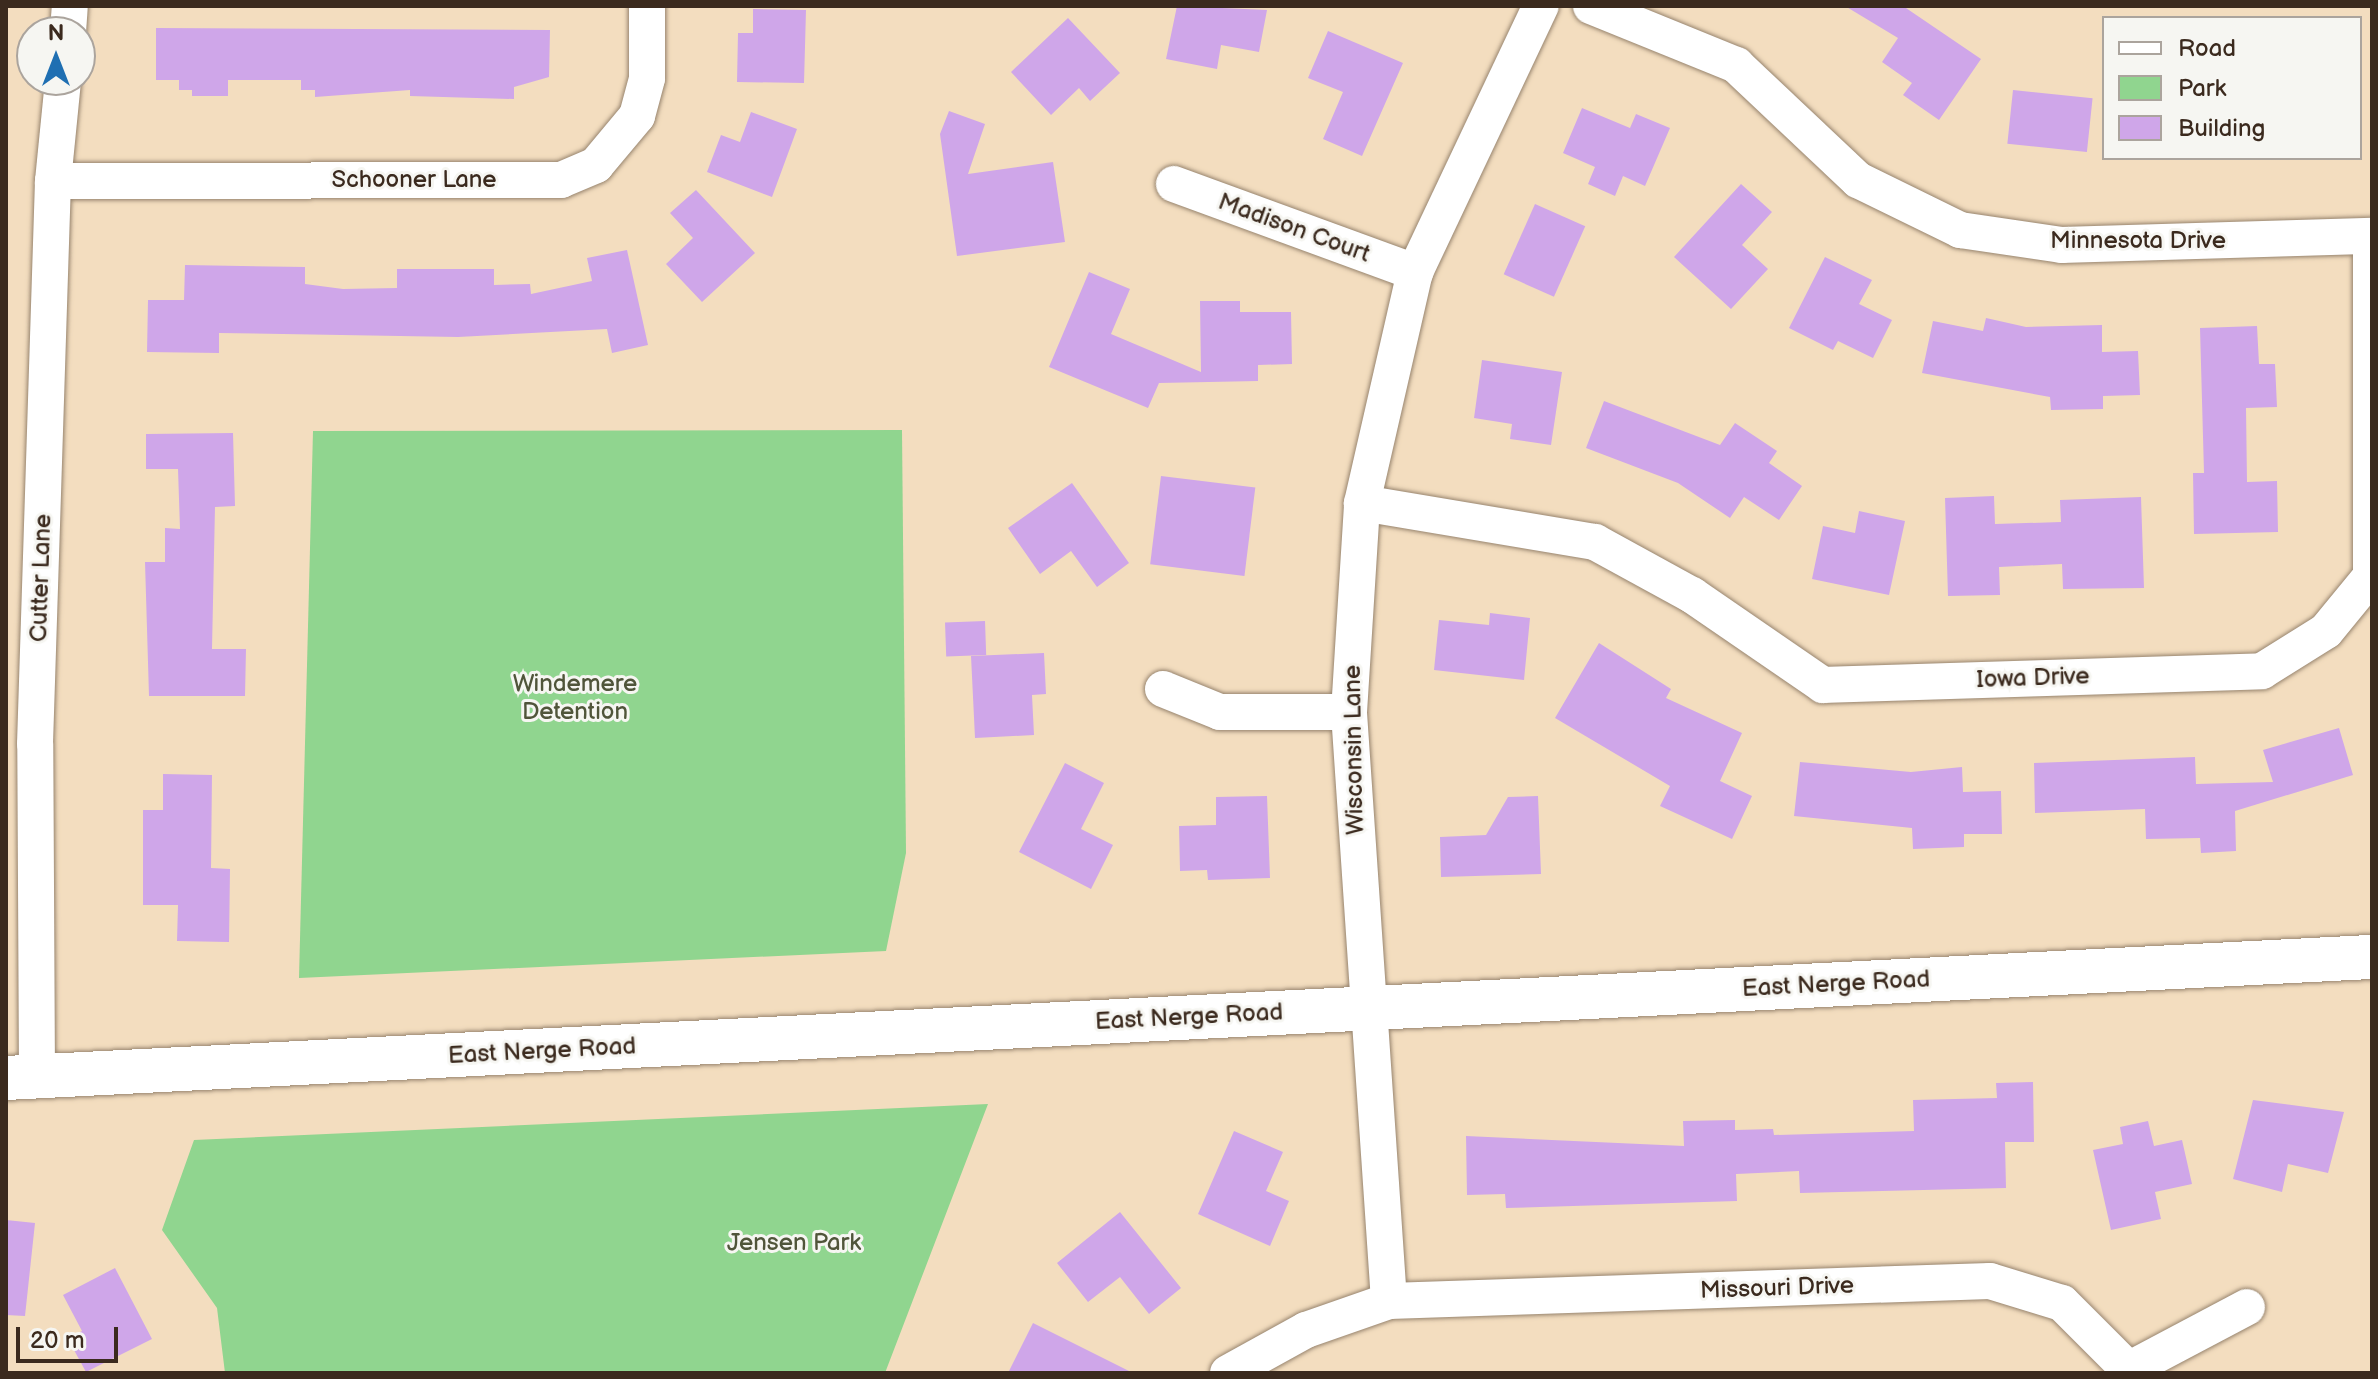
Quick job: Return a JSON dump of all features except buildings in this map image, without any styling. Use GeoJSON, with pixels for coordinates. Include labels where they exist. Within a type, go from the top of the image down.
{"type":"FeatureCollection","features":[{"type":"Feature","properties":{"kind":"main road","name":"East Nerge Road"},"geometry":{"type":"LineString","coordinates":[[22,1077],[2372,957]]}},
{"type":"Feature","properties":{"kind":"street","name":"Schooner Lane"},"geometry":{"type":"LineString","coordinates":[[53,181],[561,180],[596,165],[637,116],[647,78],[647,6]]}},
{"type":"Feature","properties":{"kind":"street","name":"Wisconsin Lane"},"geometry":{"type":"LineString","coordinates":[[1389,1301],[1365,1008],[1349,712],[1362,503],[1415,272],[1541,6]]}},
{"type":"Feature","properties":{"kind":"street","name":"Minnesota Drive"},"geometry":{"type":"LineString","coordinates":[[1591,6],[1736,65],[1858,180],[1960,230],[2062,245],[2372,236]]}},
{"type":"Feature","properties":{"kind":"street","name":"Cutter Lane"},"geometry":{"type":"LineString","coordinates":[[22,1077],[21,745],[53,181],[61,96]]}},
{"type":"Feature","properties":{"kind":"street","name":"Madison Court"},"geometry":{"type":"LineString","coordinates":[[1174,184],[1415,272]]}},
{"type":"Feature","properties":{"kind":"street","name":"Iowa Drive"},"geometry":{"type":"LineString","coordinates":[[1362,503],[1595,542],[1692,595],[1823,685],[2262,671],[2326,631],[2371,576],[2372,236]]}},
{"type":"Feature","properties":{"kind":"street"},"geometry":{"type":"LineString","coordinates":[[1163,689],[1220,712],[1349,712]]}},
{"type":"Feature","properties":{"kind":"street","name":"Missouri Drive"},"geometry":{"type":"LineString","coordinates":[[1389,1301],[1990,1281],[2062,1303],[2132,1371]]}},
{"type":"Feature","properties":{"kind":"street"},"geometry":{"type":"LineString","coordinates":[[1228,1373],[1306,1330],[1389,1301]]}},
{"type":"Feature","properties":{"kind":"street"},"geometry":{"type":"LineString","coordinates":[[2132,1371],[2247,1307]]}},
{"type":"Feature","properties":{"kind":"green space","name":"Windemere Detention"},"geometry":{"type":"Polygon","coordinates":[[[902,430],[906,853],[886,951],[299,978],[313,431],[902,430]]]}},
{"type":"Feature","properties":{"kind":"green space","name":"Jensen Park"},"geometry":{"type":"Polygon","coordinates":[[[988,1104],[885,1373],[225,1373],[217,1308],[162,1230],[194,1140],[988,1104]]]}}]}
